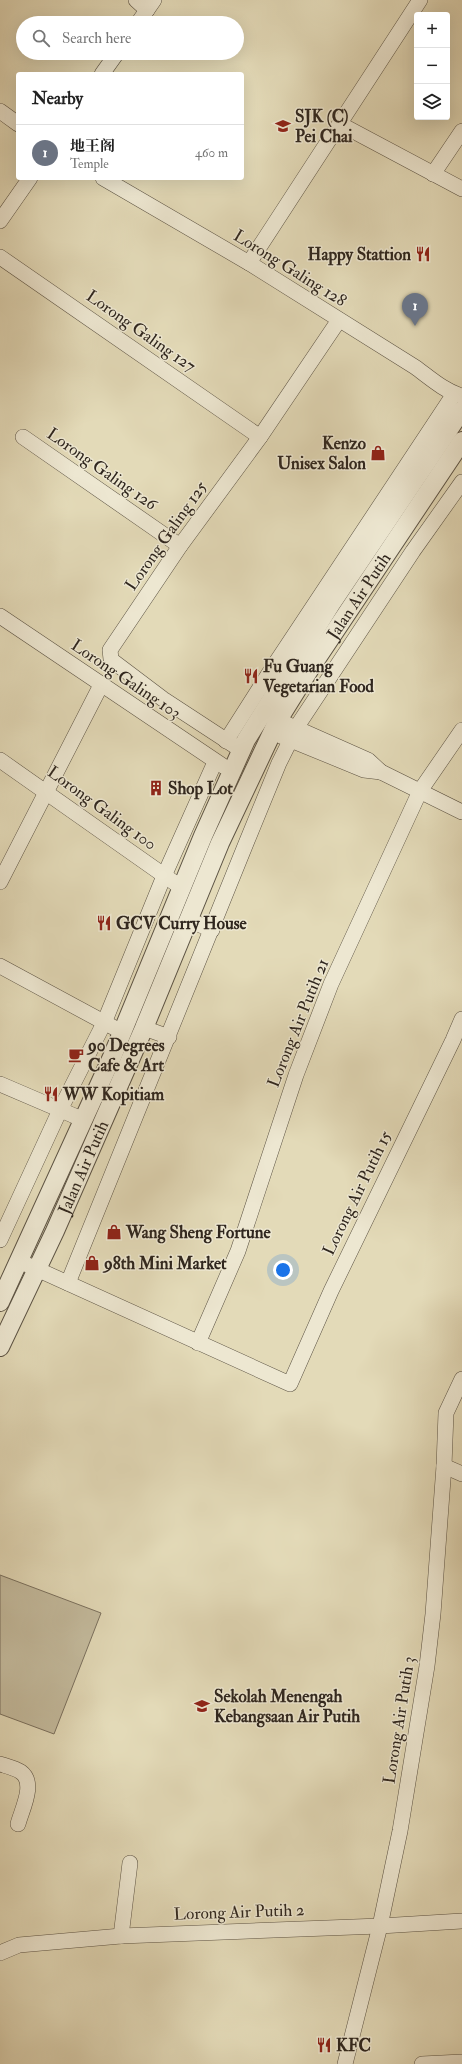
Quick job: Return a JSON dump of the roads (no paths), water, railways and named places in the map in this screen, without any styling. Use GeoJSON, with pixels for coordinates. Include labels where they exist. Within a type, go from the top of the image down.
{"type":"FeatureCollection","features":[{"type":"Feature","properties":{"kind":"street"},"geometry":{"type":"LineString","coordinates":[[136,0],[151,5],[143,16]]}},
{"type":"Feature","properties":{"kind":"street"},"geometry":{"type":"LineString","coordinates":[[250,264],[420,0]]}},
{"type":"Feature","properties":{"kind":"street"},"geometry":{"type":"LineString","coordinates":[[103,72],[112,60]]}},
{"type":"Feature","properties":{"kind":"street"},"geometry":{"type":"LineString","coordinates":[[0,111],[16,123]]}},
{"type":"Feature","properties":{"kind":"street"},"geometry":{"type":"LineString","coordinates":[[340,124],[462,189]]}},
{"type":"Feature","properties":{"kind":"street"},"geometry":{"type":"LineString","coordinates":[[433,174],[462,131]]}},
{"type":"Feature","properties":{"kind":"street"},"geometry":{"type":"LineString","coordinates":[[0,221],[29,180]]}},
{"type":"Feature","properties":{"kind":"street","name":"Lorong Galing 128"},"geometry":{"type":"LineString","coordinates":[[106,180],[250,264],[458,395]]}},
{"type":"Feature","properties":{"kind":"street","name":"Lorong Galing 127"},"geometry":{"type":"LineString","coordinates":[[0,257],[260,437]]}},
{"type":"Feature","properties":{"kind":"street","name":"Lorong Galing 125"},"geometry":{"type":"LineString","coordinates":[[233,745],[163,699],[114,662],[110,654],[113,644],[180,546],[260,437],[339,320]]}},
{"type":"Feature","properties":{"kind":"street"},"geometry":{"type":"LineString","coordinates":[[233,745],[279,657],[458,395]]}},
{"type":"Feature","properties":{"kind":"street","name":"Jalan Air Putih"},"geometry":{"type":"LineString","coordinates":[[0,1302],[84,1120],[122,1032],[231,771],[233,745],[259,718],[331,604],[462,410]]}},
{"type":"Feature","properties":{"kind":"street","name":"Lorong Galing 126"},"geometry":{"type":"LineString","coordinates":[[23,437],[180,546]]}},
{"type":"Feature","properties":{"kind":"street","name":"Jalan Air Putih"},"geometry":{"type":"LineString","coordinates":[[0,1347],[37,1269],[144,1028],[220,843],[275,726],[394,542],[462,441]]}},
{"type":"Feature","properties":{"kind":"street"},"geometry":{"type":"LineString","coordinates":[[68,1283],[250,834],[293,734],[413,551],[461,484]]}},
{"type":"Feature","properties":{"kind":"street"},"geometry":{"type":"LineString","coordinates":[[394,542],[413,551]]}},
{"type":"Feature","properties":{"kind":"street","name":"Lorong Galing 103"},"geometry":{"type":"LineString","coordinates":[[0,616],[215,762],[231,771]]}},
{"type":"Feature","properties":{"kind":"street"},"geometry":{"type":"LineString","coordinates":[[0,882],[101,685]]}},
{"type":"Feature","properties":{"kind":"street"},"geometry":{"type":"LineString","coordinates":[[259,718],[293,734],[368,760],[381,772],[462,812]]}},
{"type":"Feature","properties":{"kind":"street","name":"Lorong Air Putih 21"},"geometry":{"type":"LineString","coordinates":[[198,1343],[238,1251],[296,1075],[331,984],[420,792],[462,730]]}},
{"type":"Feature","properties":{"kind":"street","name":"Lorong Galing 100"},"geometry":{"type":"LineString","coordinates":[[0,760],[182,888]]}},
{"type":"Feature","properties":{"kind":"street"},"geometry":{"type":"LineString","coordinates":[[0,1240],[60,1110],[104,1023],[164,876],[215,762]]}},
{"type":"Feature","properties":{"kind":"street"},"geometry":{"type":"LineString","coordinates":[[189,920],[212,930]]}},
{"type":"Feature","properties":{"kind":"street"},"geometry":{"type":"LineString","coordinates":[[0,966],[122,1032]]}},
{"type":"Feature","properties":{"kind":"street"},"geometry":{"type":"LineString","coordinates":[[124,973],[143,980]]}},
{"type":"Feature","properties":{"kind":"street","name":"Lorong Air Putih 15"},"geometry":{"type":"LineString","coordinates":[[198,1343],[290,1384],[331,1291],[454,1040],[462,1019]]}},
{"type":"Feature","properties":{"kind":"street"},"geometry":{"type":"LineString","coordinates":[[144,1028],[169,1037]]}},
{"type":"Feature","properties":{"kind":"street"},"geometry":{"type":"LineString","coordinates":[[0,1084],[84,1120]]}},
{"type":"Feature","properties":{"kind":"street"},"geometry":{"type":"LineString","coordinates":[[19,1261],[198,1343]]}},
{"type":"Feature","properties":{"kind":"street","name":"Lorong Air Putih 3"},"geometry":{"type":"LineString","coordinates":[[345,2064],[380,1926],[400,1831],[427,1666],[433,1614],[444,1466],[446,1413],[462,1379]]}},
{"type":"Feature","properties":{"kind":"street"},"geometry":{"type":"LineString","coordinates":[[444,1466],[462,1474]]}},
{"type":"Feature","properties":{"kind":"street"},"geometry":{"type":"LineString","coordinates":[[0,1764],[20,1771],[26,1777],[29,1785],[18,1824]]}},
{"type":"Feature","properties":{"kind":"street"},"geometry":{"type":"LineString","coordinates":[[120,1936],[130,1864]]}},
{"type":"Feature","properties":{"kind":"street","name":"Lorong Air Putih 2"},"geometry":{"type":"LineString","coordinates":[[0,1953],[19,1946],[120,1936],[380,1926],[462,1921]]}},
{"type":"Feature","properties":{"kind":"street"},"geometry":{"type":"LineString","coordinates":[[422,2064],[462,2062]]}},
{"type":"Feature","properties":{"kind":"place","name":"SJK (C) Pei Chai"},"geometry":{"type":"Point","coordinates":[283,126]}},
{"type":"Feature","properties":{"kind":"place","name":"Happy Stattion"},"geometry":{"type":"Point","coordinates":[423,254]}},
{"type":"Feature","properties":{"kind":"place","name":"地王阁"},"geometry":{"type":"Point","coordinates":[415,326]}},
{"type":"Feature","properties":{"kind":"place","name":"Kenzo Unisex Salon"},"geometry":{"type":"Point","coordinates":[378,453]}},
{"type":"Feature","properties":{"kind":"place","name":"Fu Guang Vegetarian Food"},"geometry":{"type":"Point","coordinates":[251,676]}},
{"type":"Feature","properties":{"kind":"place","name":"Shop Lot"},"geometry":{"type":"Point","coordinates":[156,788]}},
{"type":"Feature","properties":{"kind":"place","name":"GCV Curry House"},"geometry":{"type":"Point","coordinates":[104,923]}},
{"type":"Feature","properties":{"kind":"place","name":"90 Degrees Cafe & Art"},"geometry":{"type":"Point","coordinates":[76,1055]}},
{"type":"Feature","properties":{"kind":"place","name":"WW Kopitiam"},"geometry":{"type":"Point","coordinates":[51,1094]}},
{"type":"Feature","properties":{"kind":"place","name":"Wang Sheng Fortune"},"geometry":{"type":"Point","coordinates":[114,1232]}},
{"type":"Feature","properties":{"kind":"place","name":"98th Mini Market"},"geometry":{"type":"Point","coordinates":[92,1263]}},
{"type":"Feature","properties":{"kind":"place","name":"Sekolah Menengah Kebangsaan Air Putih"},"geometry":{"type":"Point","coordinates":[202,1706]}},
{"type":"Feature","properties":{"kind":"place","name":"KFC"},"geometry":{"type":"Point","coordinates":[324,2045]}}]}
